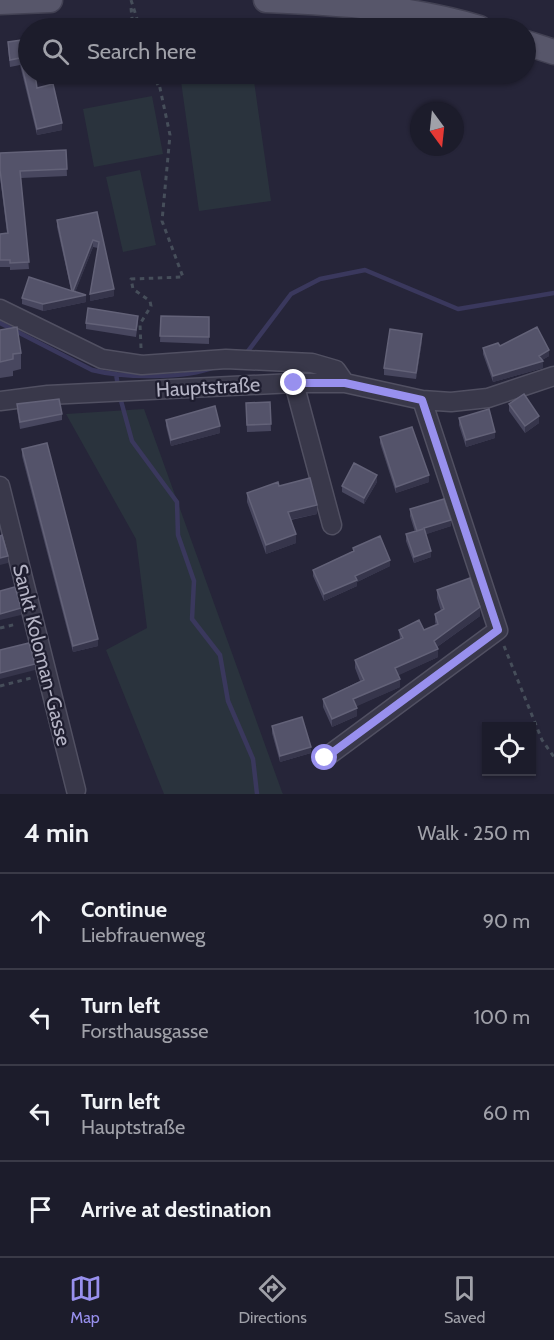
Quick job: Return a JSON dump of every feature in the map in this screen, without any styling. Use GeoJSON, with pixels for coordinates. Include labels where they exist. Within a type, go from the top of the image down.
{"type":"FeatureCollection","features":[{"type":"Feature","properties":{"kind":"main road"},"geometry":{"type":"LineString","coordinates":[[0,2],[50,0]]}},
{"type":"Feature","properties":{"kind":"main road"},"geometry":{"type":"LineString","coordinates":[[266,0],[348,4],[433,18]]}},
{"type":"Feature","properties":{"kind":"main road"},"geometry":{"type":"LineString","coordinates":[[536,46],[554,52]]}},
{"type":"Feature","properties":{"kind":"street"},"geometry":{"type":"LineString","coordinates":[[0,309],[102,359],[142,364],[226,359],[312,363],[336,370],[345,383]]}},
{"type":"Feature","properties":{"kind":"street","name":"Hauptstraße"},"geometry":{"type":"LineString","coordinates":[[0,401],[48,395],[294,383],[345,383],[422,400],[451,402],[488,398],[554,376]]}},
{"type":"Feature","properties":{"kind":"street"},"geometry":{"type":"LineString","coordinates":[[294,383],[332,525]]}},
{"type":"Feature","properties":{"kind":"street"},"geometry":{"type":"LineString","coordinates":[[325,758],[498,630],[422,400]]}},
{"type":"Feature","properties":{"kind":"street","name":"Sankt Koloman-Gasse"},"geometry":{"type":"LineString","coordinates":[[0,486],[76,790]]}},
{"type":"Feature","properties":{"kind":"path"},"geometry":{"type":"LineString","coordinates":[[131,0],[133,18]]}},
{"type":"Feature","properties":{"kind":"path"},"geometry":{"type":"LineString","coordinates":[[131,0],[137,18]]}},
{"type":"Feature","properties":{"kind":"path"},"geometry":{"type":"LineString","coordinates":[[157,84],[160,90]]}},
{"type":"Feature","properties":{"kind":"path"},"geometry":{"type":"LineString","coordinates":[[142,364],[140,324],[151,306],[150,301],[133,289],[131,279],[183,278],[162,221],[170,135],[159,84]]}},
{"type":"Feature","properties":{"kind":"path"},"geometry":{"type":"LineString","coordinates":[[498,630],[542,740],[554,757]]}},
{"type":"Feature","properties":{"kind":"path"},"geometry":{"type":"LineString","coordinates":[[0,686],[47,674]]}},
{"type":"Feature","properties":{"kind":"shaded area"},"geometry":{"type":"Polygon","coordinates":[[[181,84],[254,84],[271,201],[199,211],[181,84]]]}},
{"type":"Feature","properties":{"kind":"shaded area"},"geometry":{"type":"Polygon","coordinates":[[[152,96],[163,154],[94,167],[83,109],[152,96]]]}},
{"type":"Feature","properties":{"kind":"shaded area"},"geometry":{"type":"Polygon","coordinates":[[[140,170],[156,245],[123,252],[106,177],[140,170]]]}},
{"type":"Feature","properties":{"kind":"shaded area"},"geometry":{"type":"Polygon","coordinates":[[[144,409],[283,794],[164,794],[106,650],[147,628],[136,539],[66,414],[144,409]]]}},
{"type":"Feature","properties":{"kind":"building"},"geometry":{"type":"Polygon","coordinates":[[[18,40],[18,58],[10,60],[8,42],[18,40]]]}},
{"type":"Feature","properties":{"kind":"building"},"geometry":{"type":"Polygon","coordinates":[[[26,84],[36,84],[37,88],[53,84],[62,123],[37,129],[26,84]]]}},
{"type":"Feature","properties":{"kind":"building"},"geometry":{"type":"Polygon","coordinates":[[[66,150],[67,169],[20,171],[29,262],[10,263],[10,260],[0,260],[0,234],[8,233],[0,153],[66,150]]]}},
{"type":"Feature","properties":{"kind":"building"},"geometry":{"type":"Polygon","coordinates":[[[97,212],[114,289],[90,294],[99,242],[93,240],[73,291],[86,295],[43,304],[22,298],[29,277],[72,291],[57,220],[97,212]]]}},
{"type":"Feature","properties":{"kind":"building"},"geometry":{"type":"Polygon","coordinates":[[[88,308],[138,316],[136,330],[86,323],[88,308]]]}},
{"type":"Feature","properties":{"kind":"building"},"geometry":{"type":"Polygon","coordinates":[[[161,316],[209,317],[209,337],[160,336],[161,316]]]}},
{"type":"Feature","properties":{"kind":"building"},"geometry":{"type":"Polygon","coordinates":[[[17,327],[21,353],[13,354],[13,359],[0,362],[0,330],[17,327]]]}},
{"type":"Feature","properties":{"kind":"building"},"geometry":{"type":"Polygon","coordinates":[[[537,327],[549,350],[539,356],[543,361],[493,376],[483,348],[498,343],[500,346],[537,327]]]}},
{"type":"Feature","properties":{"kind":"building"},"geometry":{"type":"Polygon","coordinates":[[[390,329],[422,334],[416,373],[384,368],[390,329]]]}},
{"type":"Feature","properties":{"kind":"building"},"geometry":{"type":"Polygon","coordinates":[[[524,394],[539,416],[525,426],[509,404],[524,394]]]}},
{"type":"Feature","properties":{"kind":"building"},"geometry":{"type":"Polygon","coordinates":[[[59,399],[62,414],[20,422],[17,404],[59,399]]]}},
{"type":"Feature","properties":{"kind":"building"},"geometry":{"type":"Polygon","coordinates":[[[270,402],[271,424],[247,425],[246,403],[270,402]]]}},
{"type":"Feature","properties":{"kind":"building"},"geometry":{"type":"Polygon","coordinates":[[[215,406],[220,426],[171,440],[166,420],[215,406]]]}},
{"type":"Feature","properties":{"kind":"building"},"geometry":{"type":"Polygon","coordinates":[[[489,409],[495,432],[466,440],[459,418],[489,409]]]}},
{"type":"Feature","properties":{"kind":"building"},"geometry":{"type":"Polygon","coordinates":[[[412,427],[429,475],[396,487],[380,437],[412,427]]]}},
{"type":"Feature","properties":{"kind":"building"},"geometry":{"type":"Polygon","coordinates":[[[47,443],[98,639],[73,646],[22,449],[47,443]]]}},
{"type":"Feature","properties":{"kind":"building"},"geometry":{"type":"Polygon","coordinates":[[[354,463],[377,475],[364,498],[342,486],[354,463]]]}},
{"type":"Feature","properties":{"kind":"building"},"geometry":{"type":"Polygon","coordinates":[[[310,478],[317,505],[288,512],[296,534],[266,545],[247,493],[278,482],[279,486],[310,478]]]}},
{"type":"Feature","properties":{"kind":"building"},"geometry":{"type":"Polygon","coordinates":[[[444,499],[451,520],[424,528],[431,551],[414,557],[406,534],[417,531],[410,509],[444,499]]]}},
{"type":"Feature","properties":{"kind":"building"},"geometry":{"type":"Polygon","coordinates":[[[2,535],[8,556],[0,558],[0,536],[2,535]]]}},
{"type":"Feature","properties":{"kind":"building"},"geometry":{"type":"Polygon","coordinates":[[[380,536],[390,560],[355,576],[357,580],[324,594],[313,570],[380,536]]]}},
{"type":"Feature","properties":{"kind":"building"},"geometry":{"type":"Polygon","coordinates":[[[470,578],[480,607],[434,641],[438,649],[395,668],[400,679],[353,699],[357,708],[332,719],[323,699],[364,680],[355,660],[403,638],[399,630],[419,620],[424,630],[438,624],[435,614],[444,609],[437,590],[470,578]]]}},
{"type":"Feature","properties":{"kind":"building"},"geometry":{"type":"Polygon","coordinates":[[[15,587],[21,608],[0,614],[0,591],[15,587]]]}},
{"type":"Feature","properties":{"kind":"building"},"geometry":{"type":"Polygon","coordinates":[[[29,643],[35,664],[0,673],[0,650],[29,643]]]}},
{"type":"Feature","properties":{"kind":"building"},"geometry":{"type":"Polygon","coordinates":[[[302,717],[311,747],[280,756],[272,726],[302,717]]]}},
{"type":"Feature","properties":{"kind":"waterway"},"geometry":{"type":"LineString","coordinates":[[248,351],[291,294],[320,279],[365,270],[458,309],[554,293]]}},
{"type":"Feature","properties":{"kind":"waterway"},"geometry":{"type":"LineString","coordinates":[[0,323],[92,370],[105,373],[154,376],[187,374],[215,367]]}},
{"type":"Feature","properties":{"kind":"waterway"},"geometry":{"type":"LineString","coordinates":[[116,374],[118,386]]}},
{"type":"Feature","properties":{"kind":"waterway"},"geometry":{"type":"LineString","coordinates":[[120,397],[132,441],[177,502],[178,535],[194,581],[192,619],[220,655],[228,701],[253,759],[257,794]]}},
{"type":"Feature","properties":{"kind":"route"},"geometry":{"type":"LineString","coordinates":[[294,383],[345,383],[422,400],[498,630],[325,758]]}}]}
